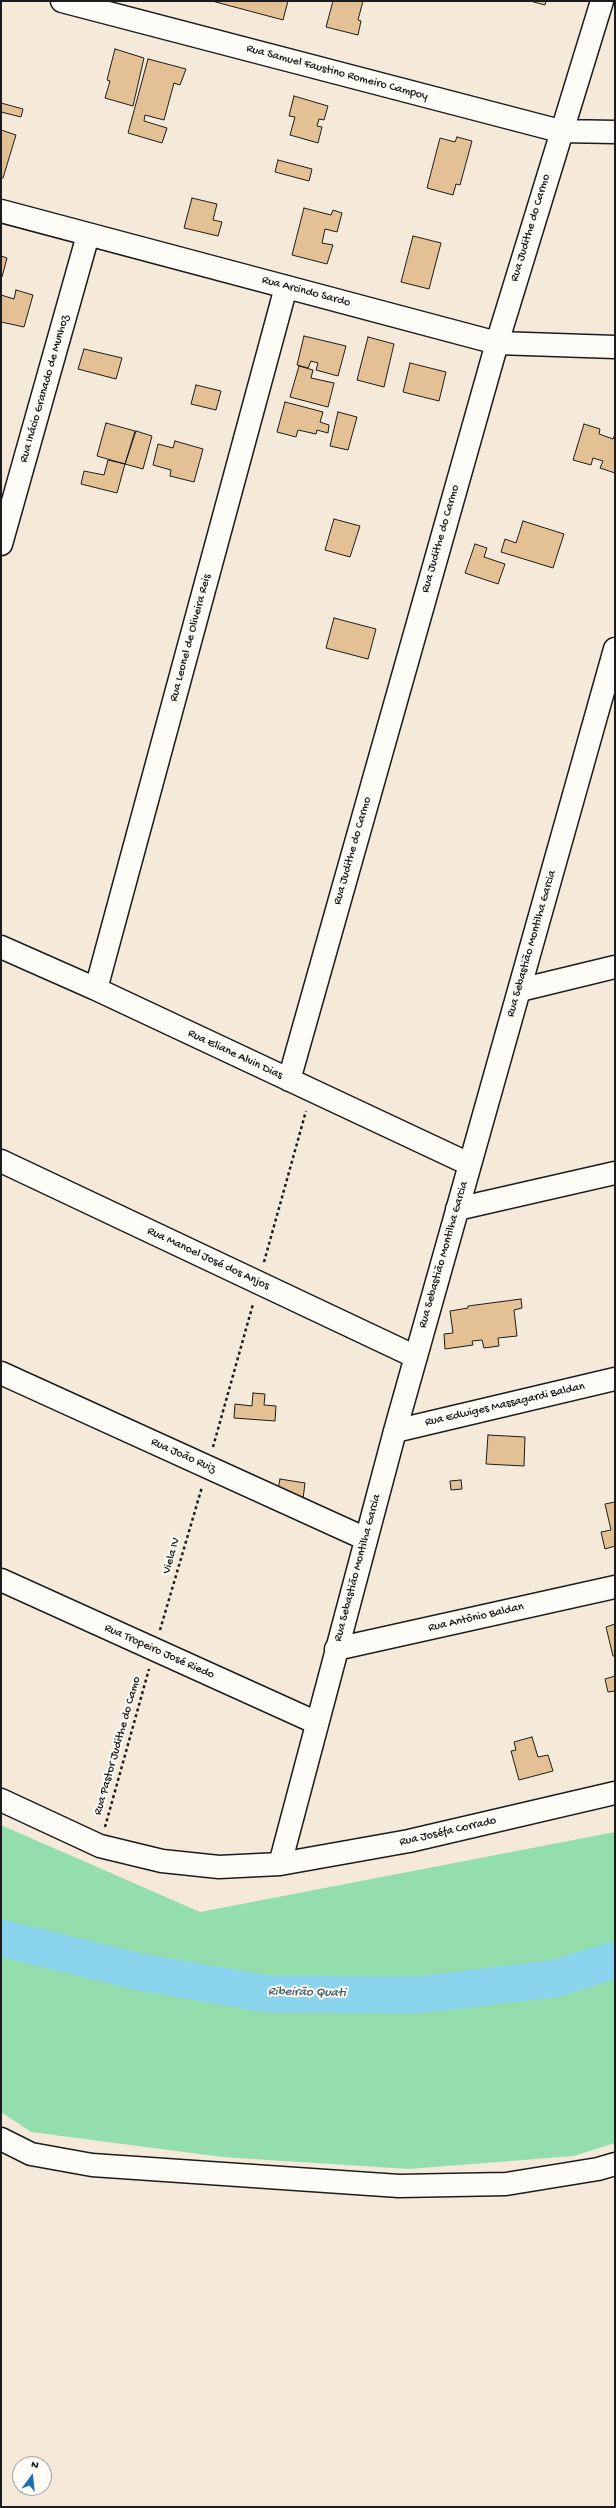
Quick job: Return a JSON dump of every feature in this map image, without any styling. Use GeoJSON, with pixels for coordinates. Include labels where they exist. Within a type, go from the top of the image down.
{"type":"FeatureCollection","features":[{"type":"Feature","properties":{"kind":"street","name":"Rua Samuel Faustino Romeiro Campoy"},"geometry":{"type":"LineString","coordinates":[[62,1],[560,131],[615,132]]}},
{"type":"Feature","properties":{"kind":"street","name":"Rua Judithe do Carmo"},"geometry":{"type":"LineString","coordinates":[[289,1080],[497,343],[560,131],[602,1]]}},
{"type":"Feature","properties":{"kind":"street","name":"Rua Arcindo Sardo"},"geometry":{"type":"LineString","coordinates":[[1,211],[497,343],[615,347]]}},
{"type":"Feature","properties":{"kind":"street","name":"Rua Inácio Granado de Munhoz"},"geometry":{"type":"LineString","coordinates":[[1,544],[88,235]]}},
{"type":"Feature","properties":{"kind":"street","name":"Rua Leonel de Oliveira Reis"},"geometry":{"type":"LineString","coordinates":[[96,989],[286,287]]}},
{"type":"Feature","properties":{"kind":"street","name":"Rua Sebastião Montilha Garcia"},"geometry":{"type":"LineString","coordinates":[[280,1864],[395,1431],[615,649]]}},
{"type":"Feature","properties":{"kind":"street","name":"Rua Eliane Alvin Dias"},"geometry":{"type":"LineString","coordinates":[[1,947],[96,989],[469,1164]]}},
{"type":"Feature","properties":{"kind":"street"},"geometry":{"type":"LineString","coordinates":[[520,990],[615,967]]}},
{"type":"Feature","properties":{"kind":"street","name":"Rua Manoel José dos Anjos"},"geometry":{"type":"LineString","coordinates":[[1,1162],[416,1357]]}},
{"type":"Feature","properties":{"kind":"street"},"geometry":{"type":"LineString","coordinates":[[457,1209],[615,1173]]}},
{"type":"Feature","properties":{"kind":"street","name":"Rua João Ruiz"},"geometry":{"type":"LineString","coordinates":[[1,1373],[366,1539]]}},
{"type":"Feature","properties":{"kind":"street","name":"Rua Edwiges Massagardi Baldan"},"geometry":{"type":"LineString","coordinates":[[395,1431],[615,1379]]}},
{"type":"Feature","properties":{"kind":"street","name":"Rua Tropeiro José Riedo"},"geometry":{"type":"LineString","coordinates":[[1,1580],[154,1651],[317,1723]]}},
{"type":"Feature","properties":{"kind":"street","name":"Rua Antônio Baldan"},"geometry":{"type":"LineString","coordinates":[[336,1649],[615,1587]]}},
{"type":"Feature","properties":{"kind":"street","name":"Rua Joséfa Corrado"},"geometry":{"type":"LineString","coordinates":[[1,1800],[100,1846],[162,1860],[219,1867],[280,1864],[409,1842],[615,1793]]}},
{"type":"Feature","properties":{"kind":"street"},"geometry":{"type":"LineString","coordinates":[[1,2138],[31,2154],[92,2165],[399,2186],[506,2184],[598,2169],[615,2164]]}},
{"type":"Feature","properties":{"kind":"path","name":"Viela IV"},"geometry":{"type":"LineString","coordinates":[[154,1651],[207,1467]]}},
{"type":"Feature","properties":{"kind":"path","name":"Rua Pastor Judithe do Camo"},"geometry":{"type":"LineString","coordinates":[[100,1846],[154,1651]]}},
{"type":"Feature","properties":{"kind":"green space"},"geometry":{"type":"Polygon","coordinates":[[[1,1825],[200,1912],[615,1832],[615,2143],[574,2156],[409,2169],[222,2157],[31,2132],[1,2112],[1,1825]]]}},
{"type":"Feature","properties":{"kind":"building"},"geometry":{"type":"Polygon","coordinates":[[[212,1],[288,1],[283,20],[212,1]]]}},
{"type":"Feature","properties":{"kind":"building"},"geometry":{"type":"Polygon","coordinates":[[[333,1],[363,1],[358,20],[361,21],[358,35],[326,27],[333,1]]]}},
{"type":"Feature","properties":{"kind":"building"},"geometry":{"type":"Polygon","coordinates":[[[530,1],[546,1],[545,5],[530,1]]]}},
{"type":"Feature","properties":{"kind":"building"},"geometry":{"type":"Polygon","coordinates":[[[115,49],[144,58],[133,106],[105,98],[110,81],[107,80],[115,49]]]}},
{"type":"Feature","properties":{"kind":"building"},"geometry":{"type":"Polygon","coordinates":[[[148,59],[186,69],[180,85],[174,83],[164,120],[145,115],[144,121],[167,128],[162,143],[128,133],[148,59]]]}},
{"type":"Feature","properties":{"kind":"building"},"geometry":{"type":"Polygon","coordinates":[[[294,96],[328,106],[324,120],[319,119],[317,126],[322,127],[318,143],[290,135],[295,117],[289,116],[294,96]]]}},
{"type":"Feature","properties":{"kind":"building"},"geometry":{"type":"Polygon","coordinates":[[[1,103],[23,109],[21,117],[1,112],[1,103]]]}},
{"type":"Feature","properties":{"kind":"building"},"geometry":{"type":"Polygon","coordinates":[[[1,130],[16,135],[3,178],[1,178],[1,130]]]}},
{"type":"Feature","properties":{"kind":"building"},"geometry":{"type":"Polygon","coordinates":[[[457,137],[472,141],[460,185],[456,184],[453,195],[427,188],[440,138],[455,142],[457,137]]]}},
{"type":"Feature","properties":{"kind":"building"},"geometry":{"type":"Polygon","coordinates":[[[278,160],[312,169],[309,181],[275,172],[278,160]]]}},
{"type":"Feature","properties":{"kind":"building"},"geometry":{"type":"Polygon","coordinates":[[[192,198],[217,204],[213,220],[222,222],[218,236],[184,228],[192,198]]]}},
{"type":"Feature","properties":{"kind":"building"},"geometry":{"type":"Polygon","coordinates":[[[304,208],[331,215],[333,210],[342,213],[337,232],[325,229],[322,243],[333,245],[327,264],[292,255],[304,208]]]}},
{"type":"Feature","properties":{"kind":"building"},"geometry":{"type":"Polygon","coordinates":[[[413,236],[441,243],[429,289],[401,282],[413,236]]]}},
{"type":"Feature","properties":{"kind":"building"},"geometry":{"type":"Polygon","coordinates":[[[1,256],[7,258],[2,277],[1,277],[1,256]]]}},
{"type":"Feature","properties":{"kind":"building"},"geometry":{"type":"Polygon","coordinates":[[[16,290],[33,295],[24,327],[1,322],[1,295],[14,299],[16,290]]]}},
{"type":"Feature","properties":{"kind":"building"},"geometry":{"type":"Polygon","coordinates":[[[304,336],[346,346],[338,376],[316,370],[318,363],[311,361],[308,368],[297,365],[304,336]]]}},
{"type":"Feature","properties":{"kind":"building"},"geometry":{"type":"Polygon","coordinates":[[[368,337],[394,344],[384,387],[357,380],[368,337]]]}},
{"type":"Feature","properties":{"kind":"building"},"geometry":{"type":"Polygon","coordinates":[[[84,349],[122,358],[116,379],[78,369],[84,349]]]}},
{"type":"Feature","properties":{"kind":"building"},"geometry":{"type":"Polygon","coordinates":[[[410,363],[446,372],[439,401],[403,392],[410,363]]]}},
{"type":"Feature","properties":{"kind":"building"},"geometry":{"type":"Polygon","coordinates":[[[299,366],[313,370],[311,378],[334,383],[328,407],[290,397],[299,366]]]}},
{"type":"Feature","properties":{"kind":"building"},"geometry":{"type":"Polygon","coordinates":[[[196,385],[221,391],[216,410],[191,404],[196,385]]]}},
{"type":"Feature","properties":{"kind":"building"},"geometry":{"type":"Polygon","coordinates":[[[285,402],[323,412],[320,422],[329,425],[328,433],[317,430],[316,434],[298,430],[296,437],[277,432],[285,402]]]}},
{"type":"Feature","properties":{"kind":"building"},"geometry":{"type":"Polygon","coordinates":[[[338,412],[357,417],[348,450],[330,446],[338,412]]]}},
{"type":"Feature","properties":{"kind":"building"},"geometry":{"type":"Polygon","coordinates":[[[106,423],[135,431],[125,464],[97,456],[106,423]]]}},
{"type":"Feature","properties":{"kind":"building"},"geometry":{"type":"Polygon","coordinates":[[[584,424],[600,429],[599,434],[613,439],[615,434],[615,473],[600,468],[603,461],[593,458],[591,465],[573,460],[584,424]]]}},
{"type":"Feature","properties":{"kind":"building"},"geometry":{"type":"Polygon","coordinates":[[[136,431],[152,436],[143,469],[125,464],[136,431]]]}},
{"type":"Feature","properties":{"kind":"building"},"geometry":{"type":"Polygon","coordinates":[[[175,441],[203,449],[194,482],[170,476],[171,470],[153,465],[158,444],[173,448],[175,441]]]}},
{"type":"Feature","properties":{"kind":"building"},"geometry":{"type":"Polygon","coordinates":[[[108,460],[125,464],[117,493],[81,484],[84,471],[104,475],[108,460]]]}},
{"type":"Feature","properties":{"kind":"building"},"geometry":{"type":"Polygon","coordinates":[[[334,519],[360,526],[350,557],[325,550],[334,519]]]}},
{"type":"Feature","properties":{"kind":"building"},"geometry":{"type":"Polygon","coordinates":[[[523,521],[564,534],[553,568],[501,552],[505,539],[516,543],[523,521]]]}},
{"type":"Feature","properties":{"kind":"building"},"geometry":{"type":"Polygon","coordinates":[[[475,544],[487,548],[484,557],[505,564],[498,584],[465,573],[475,544]]]}},
{"type":"Feature","properties":{"kind":"building"},"geometry":{"type":"Polygon","coordinates":[[[334,618],[376,629],[368,659],[326,648],[334,618]]]}},
{"type":"Feature","properties":{"kind":"building"},"geometry":{"type":"Polygon","coordinates":[[[521,1299],[522,1308],[514,1310],[517,1336],[498,1338],[499,1346],[484,1348],[482,1340],[472,1341],[473,1345],[445,1349],[444,1334],[453,1333],[450,1311],[468,1308],[468,1306],[521,1299]]]}},
{"type":"Feature","properties":{"kind":"building"},"geometry":{"type":"Polygon","coordinates":[[[253,1393],[265,1394],[264,1405],[276,1406],[275,1421],[234,1418],[235,1404],[252,1406],[253,1393]]]}},
{"type":"Feature","properties":{"kind":"building"},"geometry":{"type":"Polygon","coordinates":[[[488,1435],[525,1437],[524,1466],[486,1464],[488,1435]]]}},
{"type":"Feature","properties":{"kind":"building"},"geometry":{"type":"Polygon","coordinates":[[[280,1479],[305,1483],[303,1499],[277,1495],[280,1479]]]}},
{"type":"Feature","properties":{"kind":"building"},"geometry":{"type":"Polygon","coordinates":[[[461,1480],[462,1489],[451,1490],[450,1481],[461,1480]]]}},
{"type":"Feature","properties":{"kind":"building"},"geometry":{"type":"Polygon","coordinates":[[[615,1502],[615,1546],[605,1549],[601,1532],[611,1530],[605,1504],[615,1502]]]}},
{"type":"Feature","properties":{"kind":"building"},"geometry":{"type":"Polygon","coordinates":[[[615,1624],[615,1656],[613,1656],[606,1627],[615,1624]]]}},
{"type":"Feature","properties":{"kind":"building"},"geometry":{"type":"Polygon","coordinates":[[[615,1676],[615,1691],[608,1692],[605,1679],[615,1676]]]}},
{"type":"Feature","properties":{"kind":"building"},"geometry":{"type":"Polygon","coordinates":[[[532,1737],[538,1757],[548,1755],[553,1771],[519,1780],[511,1751],[516,1750],[514,1742],[532,1737]]]}},
{"type":"Feature","properties":{"kind":"waterway","name":"Ribeirão Quati"},"geometry":{"type":"LineString","coordinates":[[1,1938],[140,1972],[268,1994],[416,1995],[553,1979],[615,1960]]}}]}
